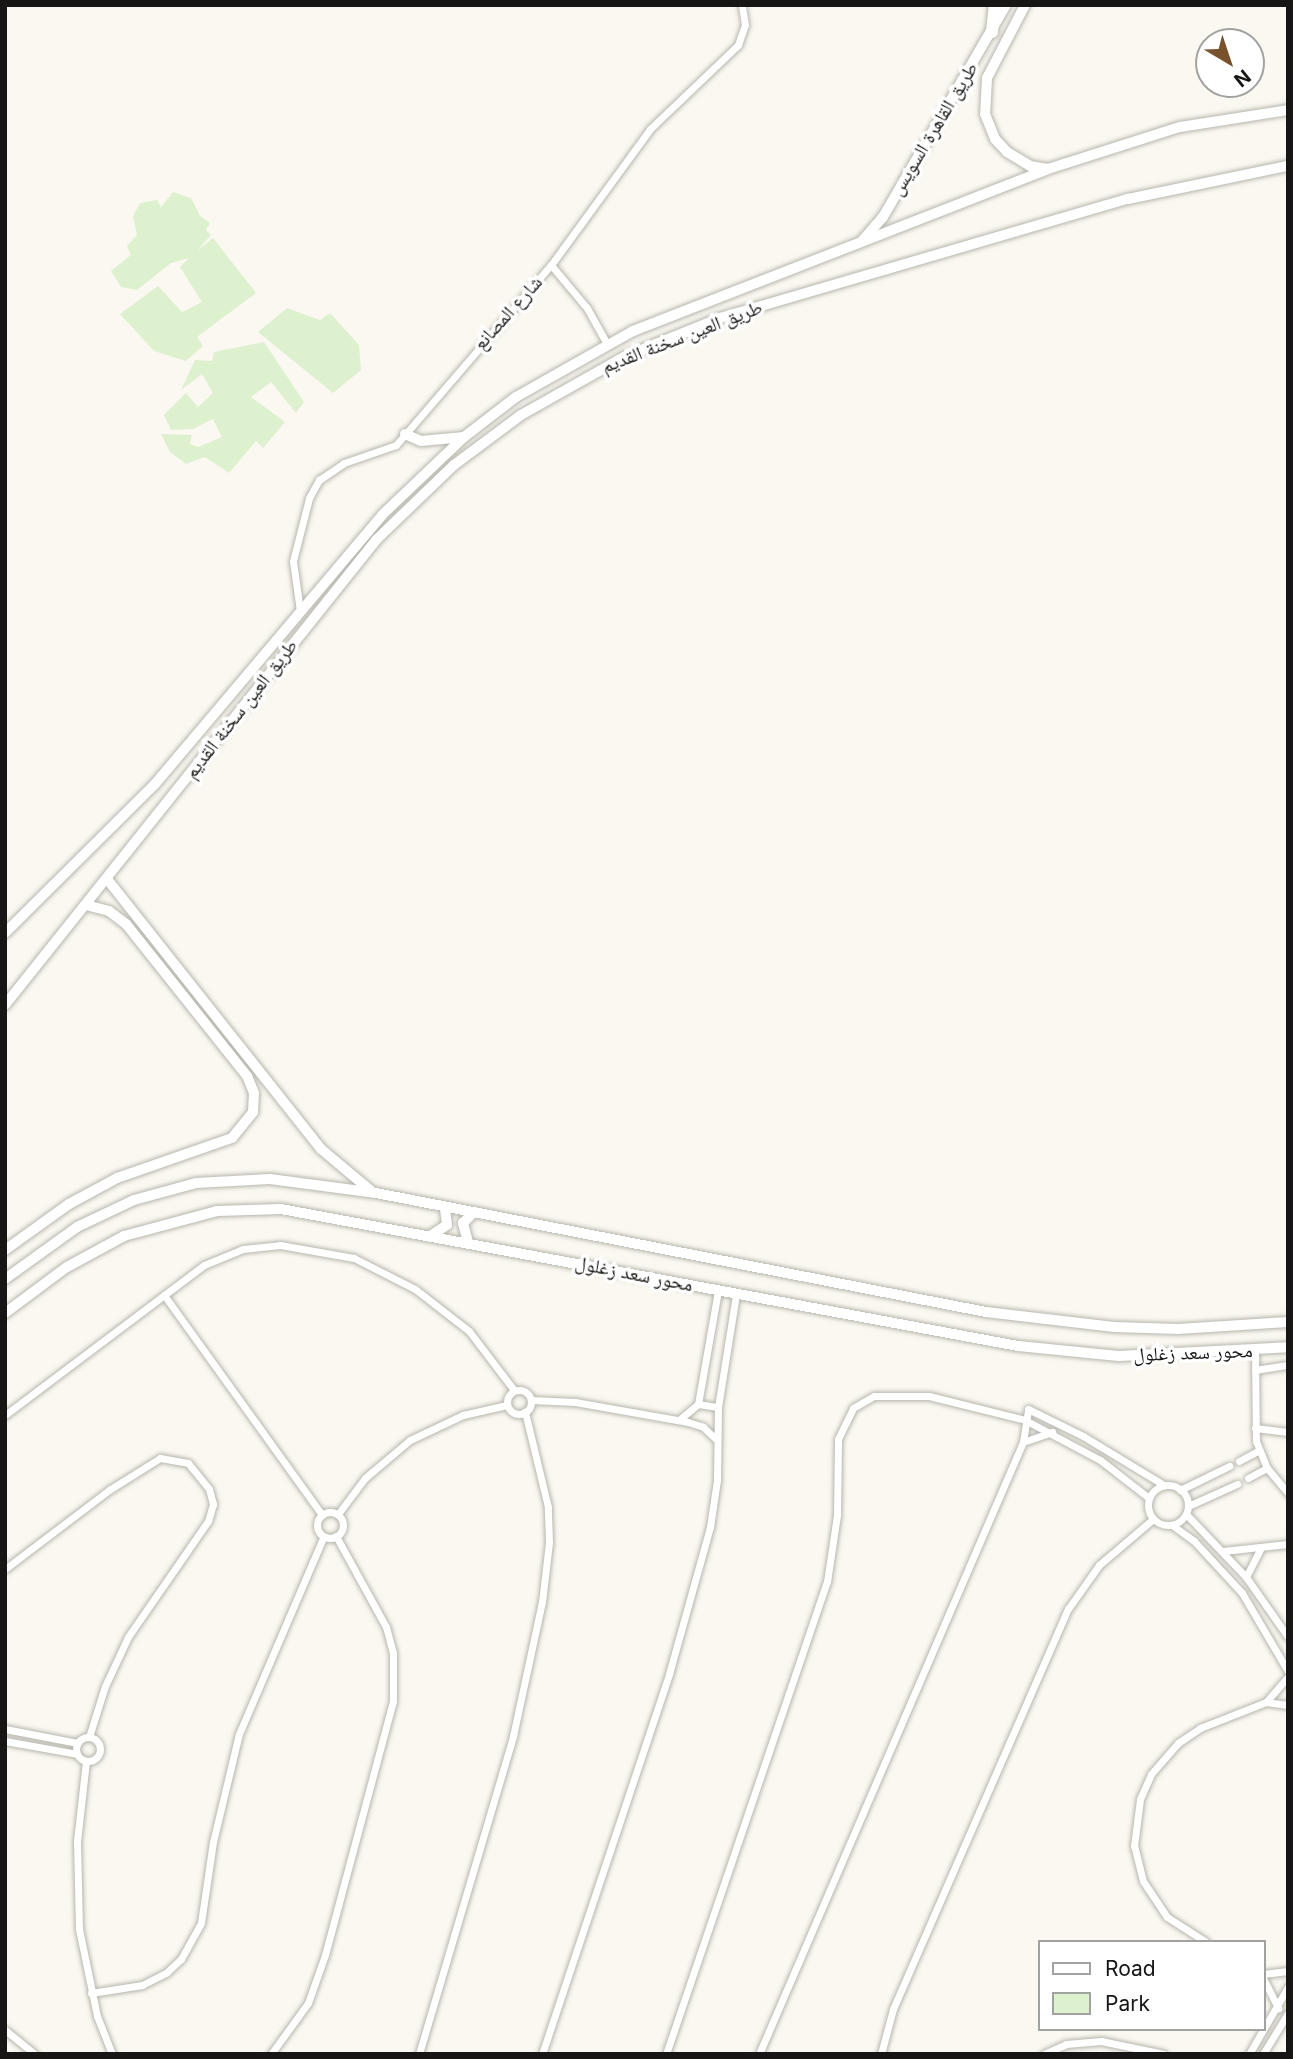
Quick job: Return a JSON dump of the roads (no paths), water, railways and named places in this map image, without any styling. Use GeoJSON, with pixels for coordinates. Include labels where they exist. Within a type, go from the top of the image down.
{"type":"FeatureCollection","features":[{"type":"Feature","properties":{"kind":"highway"},"geometry":{"type":"LineString","coordinates":[[992,32],[995,5]]}},
{"type":"Feature","properties":{"kind":"main road","name":"طريق القاهرة السويس"},"geometry":{"type":"LineString","coordinates":[[855,248],[883,217],[1006,5]]}},
{"type":"Feature","properties":{"kind":"main road","name":"طريق القاهرة السويس"},"geometry":{"type":"LineString","coordinates":[[1025,5],[987,78],[985,114],[990,131],[1007,152],[1030,166],[1048,169]]}},
{"type":"Feature","properties":{"kind":"main road","name":"طريق العين سخنة القديم"},"geometry":{"type":"LineString","coordinates":[[5,933],[155,784],[382,515],[464,437],[516,397],[607,344],[713,299],[855,248],[1048,169],[1180,127],[1288,110]]}},
{"type":"Feature","properties":{"kind":"main road","name":"طريق العين سخنة القديم"},"geometry":{"type":"LineString","coordinates":[[5,1005],[377,539],[454,465],[554,393],[660,341],[822,286],[1128,199],[1288,166]]}},
{"type":"Feature","properties":{"kind":"main road"},"geometry":{"type":"LineString","coordinates":[[405,434],[421,441],[464,437]]}},
{"type":"Feature","properties":{"kind":"main road"},"geometry":{"type":"LineString","coordinates":[[107,879],[321,1149],[341,1170],[376,1193]]}},
{"type":"Feature","properties":{"kind":"main road"},"geometry":{"type":"LineString","coordinates":[[5,1250],[69,1204],[117,1178],[225,1141],[251,1119],[255,1099],[250,1081],[126,924],[109,911],[87,905]]}},
{"type":"Feature","properties":{"kind":"main road","name":"محور سعد زغلول"},"geometry":{"type":"LineString","coordinates":[[5,1279],[77,1227],[165,1190],[228,1180],[270,1179],[376,1193],[986,1312],[1140,1328],[1288,1322]]}},
{"type":"Feature","properties":{"kind":"main road"},"geometry":{"type":"LineString","coordinates":[[432,1235],[447,1226],[445,1208]]}},
{"type":"Feature","properties":{"kind":"main road","name":"محور سعد زغلول"},"geometry":{"type":"LineString","coordinates":[[5,1313],[94,1250],[185,1216],[281,1209],[1055,1350],[1119,1356],[1288,1348]]}},
{"type":"Feature","properties":{"kind":"main road"},"geometry":{"type":"LineString","coordinates":[[468,1242],[463,1223],[474,1212]]}},
{"type":"Feature","properties":{"kind":"street","name":"شارع المصانع"},"geometry":{"type":"LineString","coordinates":[[300,611],[292,568],[313,489],[334,467],[386,451],[405,434],[551,265],[643,137],[738,45],[745,25],[742,5]]}},
{"type":"Feature","properties":{"kind":"street"},"geometry":{"type":"LineString","coordinates":[[551,265],[582,300],[607,344]]}},
{"type":"Feature","properties":{"kind":"street"},"geometry":{"type":"LineString","coordinates":[[5,1415],[204,1265],[243,1249],[280,1245],[331,1252],[395,1276],[457,1318],[514,1390],[525,1391],[531,1400]]}},
{"type":"Feature","properties":{"kind":"street"},"geometry":{"type":"LineString","coordinates":[[678,1421],[698,1404],[718,1290]]}},
{"type":"Feature","properties":{"kind":"street"},"geometry":{"type":"LineString","coordinates":[[542,2054],[694,1586],[710,1527],[718,1407],[736,1294]]}},
{"type":"Feature","properties":{"kind":"street"},"geometry":{"type":"LineString","coordinates":[[164,1295],[322,1515]]}},
{"type":"Feature","properties":{"kind":"street"},"geometry":{"type":"LineString","coordinates":[[1255,1351],[1255,1428],[1258,1451],[1267,1468],[1288,1493]]}},
{"type":"Feature","properties":{"kind":"street"},"geometry":{"type":"LineString","coordinates":[[1255,1370],[1288,1365]]}},
{"type":"Feature","properties":{"kind":"street"},"geometry":{"type":"LineString","coordinates":[[507,1405],[514,1390]]}},
{"type":"Feature","properties":{"kind":"street"},"geometry":{"type":"LineString","coordinates":[[666,2054],[827,1581],[837,1515],[838,1439],[845,1417],[863,1401],[886,1395],[929,1396],[1025,1420],[1053,1432],[1111,1467],[1149,1498],[1153,1519]]}},
{"type":"Feature","properties":{"kind":"street"},"geometry":{"type":"LineString","coordinates":[[531,1400],[575,1402],[678,1421],[703,1427],[717,1440]]}},
{"type":"Feature","properties":{"kind":"street"},"geometry":{"type":"LineString","coordinates":[[419,2054],[509,1749],[542,1602],[549,1542],[548,1507],[525,1412],[531,1400]]}},
{"type":"Feature","properties":{"kind":"street"},"geometry":{"type":"LineString","coordinates":[[698,1404],[718,1407]]}},
{"type":"Feature","properties":{"kind":"street"},"geometry":{"type":"LineString","coordinates":[[322,1515],[338,1514],[366,1478],[410,1440],[463,1415],[507,1405]]}},
{"type":"Feature","properties":{"kind":"street"},"geometry":{"type":"LineString","coordinates":[[507,1405],[512,1412],[525,1412]]}},
{"type":"Feature","properties":{"kind":"street"},"geometry":{"type":"LineString","coordinates":[[759,2054],[1023,1442],[1028,1409],[1047,1417],[1164,1485],[1180,1490],[1229,1466]]}},
{"type":"Feature","properties":{"kind":"street"},"geometry":{"type":"LineString","coordinates":[[1255,1428],[1288,1432]]}},
{"type":"Feature","properties":{"kind":"street"},"geometry":{"type":"LineString","coordinates":[[1023,1442],[1053,1432]]}},
{"type":"Feature","properties":{"kind":"street"},"geometry":{"type":"LineString","coordinates":[[1239,1461],[1258,1451]]}},
{"type":"Feature","properties":{"kind":"street"},"geometry":{"type":"LineString","coordinates":[[5,1569],[109,1490],[160,1458],[188,1463],[209,1489],[213,1504],[208,1521],[128,1637],[105,1686],[89,1737],[78,1743],[5,1729]]}},
{"type":"Feature","properties":{"kind":"street"},"geometry":{"type":"LineString","coordinates":[[1248,1478],[1267,1468]]}},
{"type":"Feature","properties":{"kind":"street"},"geometry":{"type":"LineString","coordinates":[[1172,1525],[1187,1510],[1237,1484]]}},
{"type":"Feature","properties":{"kind":"street"},"geometry":{"type":"LineString","coordinates":[[1149,1498],[1164,1485]]}},
{"type":"Feature","properties":{"kind":"street"},"geometry":{"type":"LineString","coordinates":[[1180,1490],[1187,1510],[1246,1577],[1288,1637]]}},
{"type":"Feature","properties":{"kind":"street"},"geometry":{"type":"LineString","coordinates":[[336,1536],[343,1525],[338,1514]]}},
{"type":"Feature","properties":{"kind":"street"},"geometry":{"type":"LineString","coordinates":[[91,1993],[156,1979],[181,1959],[191,1944],[201,1923],[214,1842],[239,1734],[324,1536],[318,1524],[322,1515]]}},
{"type":"Feature","properties":{"kind":"street"},"geometry":{"type":"LineString","coordinates":[[1153,1519],[1172,1525],[1216,1563],[1254,1608],[1288,1671]]}},
{"type":"Feature","properties":{"kind":"street"},"geometry":{"type":"LineString","coordinates":[[881,2054],[894,2009],[1068,1609],[1099,1565],[1153,1519]]}},
{"type":"Feature","properties":{"kind":"street"},"geometry":{"type":"LineString","coordinates":[[324,1536],[336,1536]]}},
{"type":"Feature","properties":{"kind":"street"},"geometry":{"type":"LineString","coordinates":[[271,2054],[308,2003],[325,1955],[393,1700],[393,1653],[386,1627],[336,1536]]}},
{"type":"Feature","properties":{"kind":"street"},"geometry":{"type":"LineString","coordinates":[[1223,1551],[1288,1544]]}},
{"type":"Feature","properties":{"kind":"street"},"geometry":{"type":"LineString","coordinates":[[1246,1577],[1262,1547]]}},
{"type":"Feature","properties":{"kind":"street"},"geometry":{"type":"LineString","coordinates":[[1254,1608],[1264,1601]]}},
{"type":"Feature","properties":{"kind":"street"},"geometry":{"type":"LineString","coordinates":[[1203,1940],[1167,1917],[1149,1894],[1135,1858],[1136,1812],[1151,1774],[1178,1743],[1200,1728],[1266,1702],[1288,1678]]}},
{"type":"Feature","properties":{"kind":"street"},"geometry":{"type":"LineString","coordinates":[[1266,1702],[1288,1705]]}},
{"type":"Feature","properties":{"kind":"street"},"geometry":{"type":"LineString","coordinates":[[5,1741],[77,1754],[86,1761],[94,1760],[100,1750],[89,1737]]}},
{"type":"Feature","properties":{"kind":"street"},"geometry":{"type":"LineString","coordinates":[[77,1754],[78,1743]]}},
{"type":"Feature","properties":{"kind":"street"},"geometry":{"type":"LineString","coordinates":[[86,1761],[75,1871],[81,1940],[91,1993],[112,2054]]}},
{"type":"Feature","properties":{"kind":"street"},"geometry":{"type":"LineString","coordinates":[[1265,1976],[1288,1971]]}},
{"type":"Feature","properties":{"kind":"street"},"geometry":{"type":"LineString","coordinates":[[1265,1980],[1278,2008]]}},
{"type":"Feature","properties":{"kind":"street"},"geometry":{"type":"LineString","coordinates":[[1265,2029],[1288,1987]]}},
{"type":"Feature","properties":{"kind":"street"},"geometry":{"type":"LineString","coordinates":[[1256,2044],[1264,2052],[1284,2028],[1288,2013]]}},
{"type":"Feature","properties":{"kind":"street"},"geometry":{"type":"LineString","coordinates":[[5,2030],[35,2054]]}},
{"type":"Feature","properties":{"kind":"street"},"geometry":{"type":"LineString","coordinates":[[1249,2054],[1264,2031]]}},
{"type":"Feature","properties":{"kind":"street"},"geometry":{"type":"LineString","coordinates":[[1044,2054],[1066,2044],[1101,2040],[1164,2054]]}}]}
